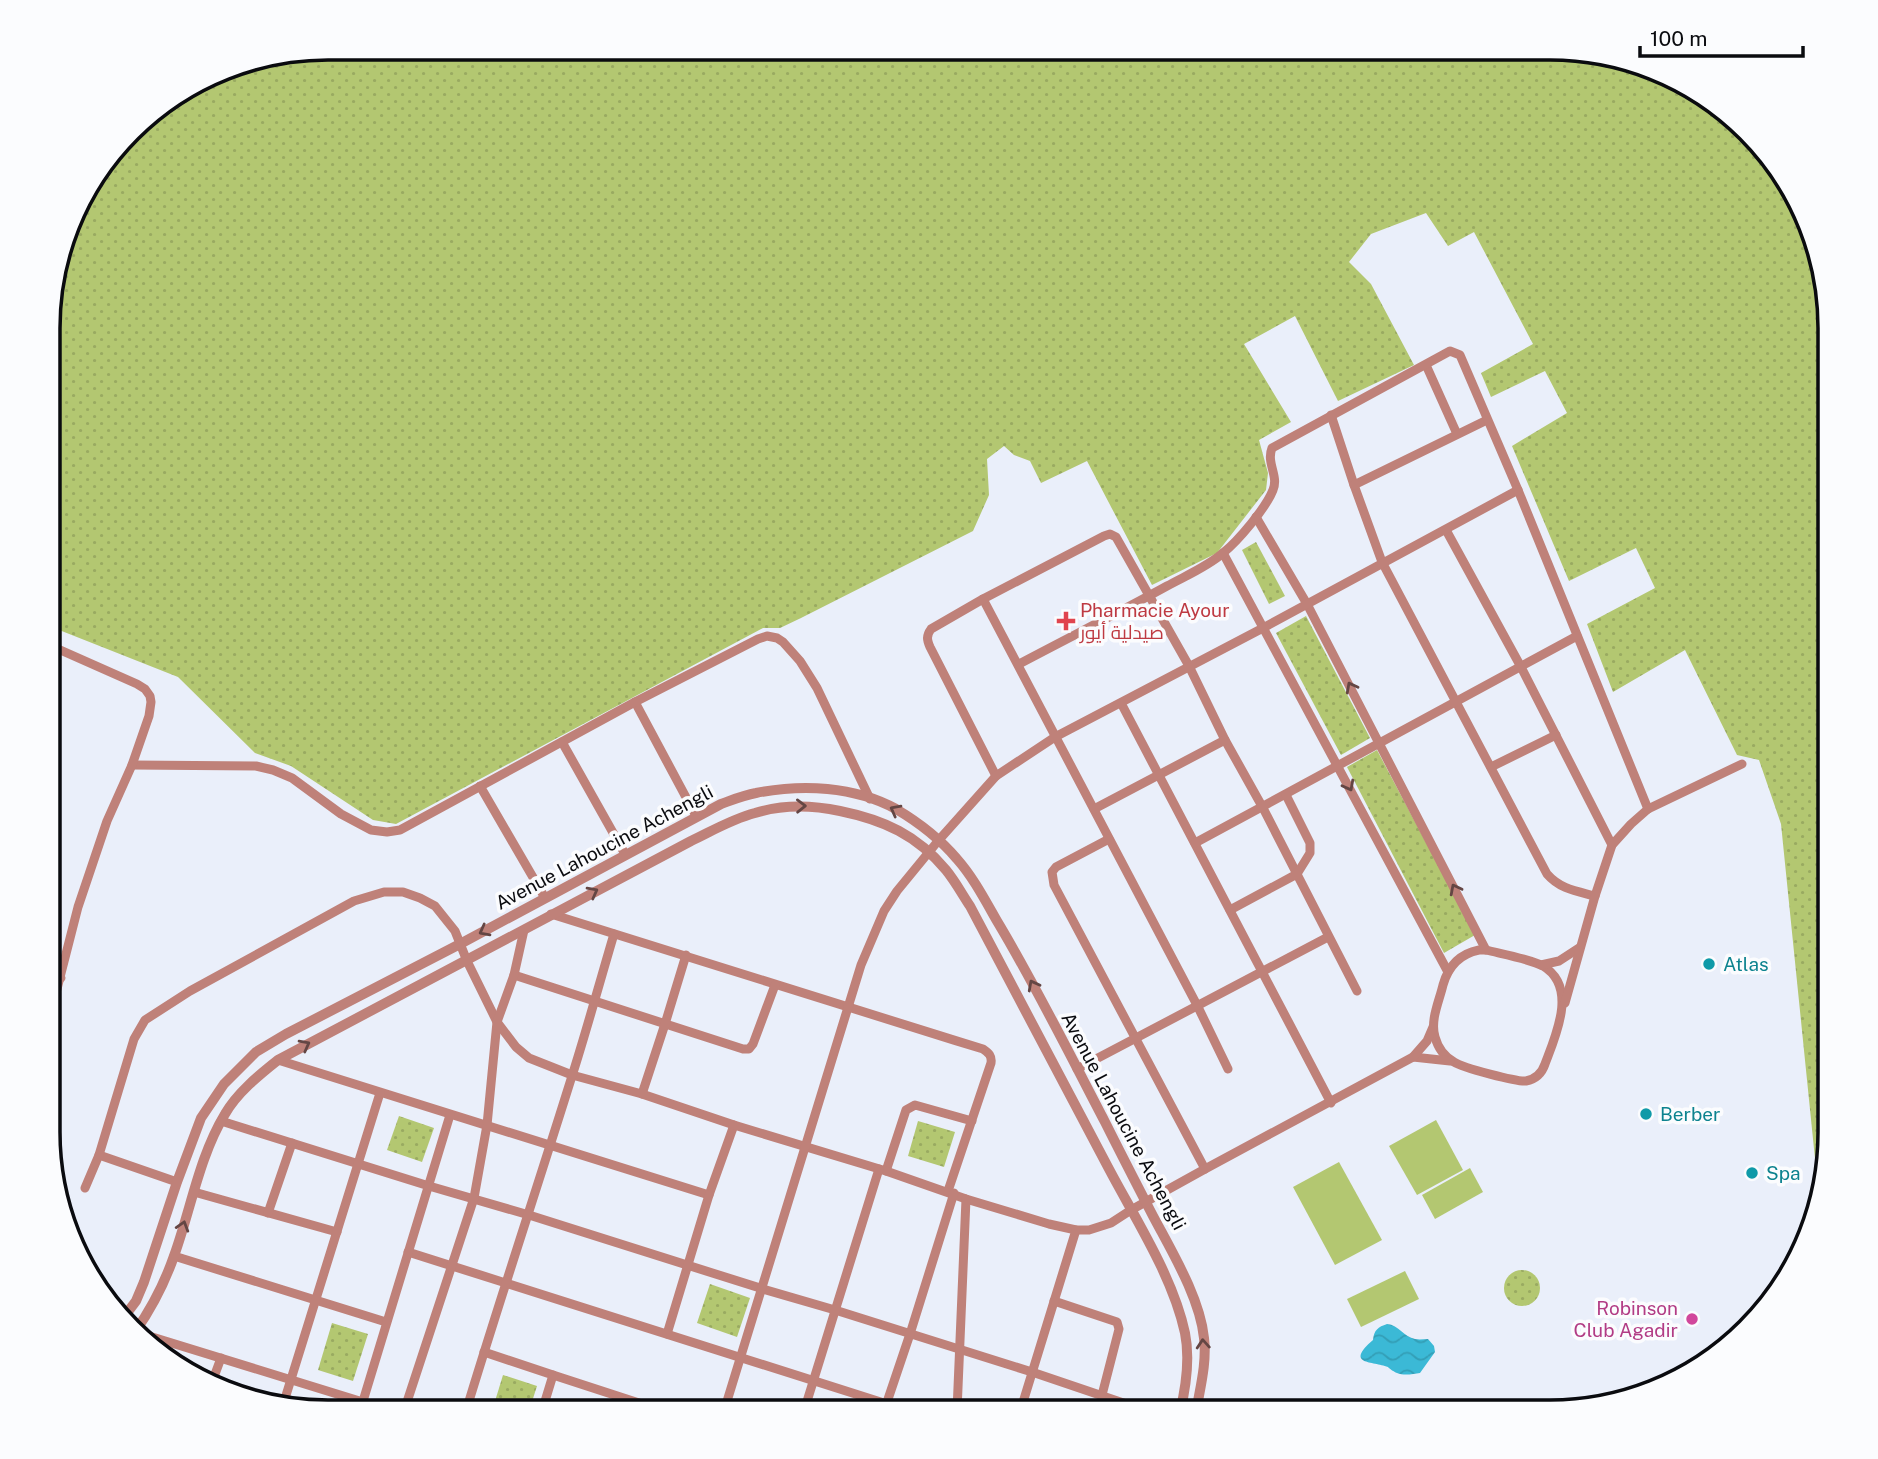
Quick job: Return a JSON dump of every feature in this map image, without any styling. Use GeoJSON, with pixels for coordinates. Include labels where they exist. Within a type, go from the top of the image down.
{"type":"FeatureCollection","features":[{"type":"Feature","properties":{"kind":"street"},"geometry":{"type":"LineString","coordinates":[[1019,664],[1223,553],[1256,517],[1274,488],[1275,480],[1270,462],[1272,448],[1451,351],[1460,355],[1648,809]]}},
{"type":"Feature","properties":{"kind":"street"},"geometry":{"type":"LineString","coordinates":[[1426,365],[1457,435]]}},
{"type":"Feature","properties":{"kind":"street"},"geometry":{"type":"LineString","coordinates":[[1331,415],[1382,562],[1547,874],[1565,888],[1595,896]]}},
{"type":"Feature","properties":{"kind":"street"},"geometry":{"type":"LineString","coordinates":[[1354,485],[1487,420]]}},
{"type":"Feature","properties":{"kind":"street"},"geometry":{"type":"LineString","coordinates":[[728,1400],[861,965],[884,911],[938,841],[996,775],[1055,737],[1518,490]]}},
{"type":"Feature","properties":{"kind":"street"},"geometry":{"type":"LineString","coordinates":[[1256,517],[1307,604],[1486,950]]}},
{"type":"Feature","properties":{"kind":"street"},"geometry":{"type":"LineString","coordinates":[[1446,530],[1521,667],[1612,845]]}},
{"type":"Feature","properties":{"kind":"street"},"geometry":{"type":"LineString","coordinates":[[996,775],[927,639],[931,629],[983,598],[1110,534],[1120,543],[1189,666],[1357,991]]}},
{"type":"Feature","properties":{"kind":"street"},"geometry":{"type":"LineString","coordinates":[[1223,553],[1448,972]]}},
{"type":"Feature","properties":{"kind":"street"},"geometry":{"type":"LineString","coordinates":[[983,598],[1228,1069]]}},
{"type":"Feature","properties":{"kind":"street"},"geometry":{"type":"LineString","coordinates":[[132,765],[256,766],[273,770],[292,778],[371,830],[400,830],[635,702],[767,636],[777,638],[795,654],[817,688],[870,799]]}},
{"type":"Feature","properties":{"kind":"street"},"geometry":{"type":"LineString","coordinates":[[1195,844],[1577,636]]}},
{"type":"Feature","properties":{"kind":"street"},"geometry":{"type":"LineString","coordinates":[[60,650],[137,684],[145,689],[151,702],[149,716],[132,765],[107,821],[82,895],[61,978]]}},
{"type":"Feature","properties":{"kind":"street"},"geometry":{"type":"LineString","coordinates":[[635,702],[696,816]]}},
{"type":"Feature","properties":{"kind":"street"},"geometry":{"type":"LineString","coordinates":[[1121,704],[1331,1103]]}},
{"type":"Feature","properties":{"kind":"street"},"geometry":{"type":"LineString","coordinates":[[1491,767],[1556,735]]}},
{"type":"Feature","properties":{"kind":"street"},"geometry":{"type":"LineString","coordinates":[[1094,809],[1225,740]]}},
{"type":"Feature","properties":{"kind":"street"},"geometry":{"type":"LineString","coordinates":[[562,742],[625,855]]}},
{"type":"Feature","properties":{"kind":"street"},"geometry":{"type":"LineString","coordinates":[[1433,1027],[1438,1047],[1458,1065],[1518,1081],[1532,1079],[1543,1069],[1612,845],[1648,809],[1741,764]]}},
{"type":"Feature","properties":{"kind":"street"},"geometry":{"type":"LineString","coordinates":[[480,786],[545,898]]}},
{"type":"Feature","properties":{"kind":"street","name":"Avenue Lahoucine Achengli"},"geometry":{"type":"LineString","coordinates":[[129,1311],[144,1282],[201,1118],[223,1084],[256,1052],[721,804],[753,793],[792,787],[819,788],[847,792],[894,808],[919,824],[938,841],[971,877],[1012,946],[1191,1292],[1204,1338],[1204,1366],[1198,1400]]}},
{"type":"Feature","properties":{"kind":"street"},"geometry":{"type":"LineString","coordinates":[[1230,910],[1297,874],[1310,853],[1310,843],[1286,794]]}},
{"type":"Feature","properties":{"kind":"street","name":"Avenue Lahoucine Achengli"},"geometry":{"type":"LineString","coordinates":[[140,1323],[164,1281],[210,1142],[225,1113],[235,1099],[278,1060],[735,819],[775,808],[815,806],[869,817],[901,832],[946,870],[970,906],[1131,1210],[1177,1303],[1186,1336],[1183,1400]]}},
{"type":"Feature","properties":{"kind":"street"},"geometry":{"type":"LineString","coordinates":[[1109,839],[1056,867],[1052,872],[1054,885],[1205,1169]]}},
{"type":"Feature","properties":{"kind":"street"},"geometry":{"type":"LineString","coordinates":[[85,1188],[99,1155],[134,1039],[145,1020],[160,1009],[354,901],[384,892],[403,892],[435,906],[455,931],[497,1022],[516,1047],[529,1058],[572,1075],[642,1094],[966,1199],[1076,1230],[1089,1230],[1111,1223],[1413,1057],[1427,1041],[1433,1027],[1448,972],[1458,958],[1464,955],[1486,950],[1541,965],[1551,973],[1559,986],[1563,1001],[1562,1012]]}},
{"type":"Feature","properties":{"kind":"street"},"geometry":{"type":"LineString","coordinates":[[551,914],[989,1053],[991,1063],[888,1400]]}},
{"type":"Feature","properties":{"kind":"street"},"geometry":{"type":"LineString","coordinates":[[408,1400],[474,1198],[487,1125],[497,1022],[514,975],[524,930]]}},
{"type":"Feature","properties":{"kind":"street"},"geometry":{"type":"LineString","coordinates":[[469,1400],[614,934]]}},
{"type":"Feature","properties":{"kind":"street"},"geometry":{"type":"LineString","coordinates":[[1077,1069],[1328,937]]}},
{"type":"Feature","properties":{"kind":"street"},"geometry":{"type":"LineString","coordinates":[[1541,965],[1559,961],[1579,948]]}},
{"type":"Feature","properties":{"kind":"street"},"geometry":{"type":"LineString","coordinates":[[642,1094],[686,955]]}},
{"type":"Feature","properties":{"kind":"street"},"geometry":{"type":"LineString","coordinates":[[514,975],[743,1049],[749,1049],[753,1045],[775,985]]}},
{"type":"Feature","properties":{"kind":"street"},"geometry":{"type":"LineString","coordinates":[[1413,1057],[1452,1061]]}},
{"type":"Feature","properties":{"kind":"street"},"geometry":{"type":"LineString","coordinates":[[278,1060],[709,1195]]}},
{"type":"Feature","properties":{"kind":"street"},"geometry":{"type":"LineString","coordinates":[[286,1396],[380,1093]]}},
{"type":"Feature","properties":{"kind":"street"},"geometry":{"type":"LineString","coordinates":[[807,1400],[835,1310],[906,1110],[915,1105],[972,1121]]}},
{"type":"Feature","properties":{"kind":"street"},"geometry":{"type":"LineString","coordinates":[[363,1400],[450,1115]]}},
{"type":"Feature","properties":{"kind":"street"},"geometry":{"type":"LineString","coordinates":[[221,1121],[528,1214],[1116,1400]]}},
{"type":"Feature","properties":{"kind":"street"},"geometry":{"type":"LineString","coordinates":[[667,1334],[709,1195],[734,1125]]}},
{"type":"Feature","properties":{"kind":"street"},"geometry":{"type":"LineString","coordinates":[[268,1213],[292,1143]]}},
{"type":"Feature","properties":{"kind":"street"},"geometry":{"type":"LineString","coordinates":[[99,1155],[177,1182]]}},
{"type":"Feature","properties":{"kind":"street"},"geometry":{"type":"LineString","coordinates":[[194,1192],[337,1232]]}},
{"type":"Feature","properties":{"kind":"street"},"geometry":{"type":"LineString","coordinates":[[958,1400],[966,1199]]}},
{"type":"Feature","properties":{"kind":"street"},"geometry":{"type":"LineString","coordinates":[[1024,1400],[1076,1230]]}},
{"type":"Feature","properties":{"kind":"street"},"geometry":{"type":"LineString","coordinates":[[408,1252],[813,1381],[864,1400]]}},
{"type":"Feature","properties":{"kind":"street"},"geometry":{"type":"LineString","coordinates":[[174,1256],[386,1322]]}},
{"type":"Feature","properties":{"kind":"street"},"geometry":{"type":"LineString","coordinates":[[1054,1301],[1117,1322],[1119,1329],[1102,1395]]}},
{"type":"Feature","properties":{"kind":"street"},"geometry":{"type":"LineString","coordinates":[[159,1339],[290,1380],[343,1400]]}},
{"type":"Feature","properties":{"kind":"street"},"geometry":{"type":"LineString","coordinates":[[484,1352],[630,1400]]}},
{"type":"Feature","properties":{"kind":"street"},"geometry":{"type":"LineString","coordinates":[[215,1375],[221,1359]]}},
{"type":"Feature","properties":{"kind":"street"},"geometry":{"type":"LineString","coordinates":[[545,1400],[553,1375]]}},
{"type":"Feature","properties":{"kind":"green space"},"geometry":{"type":"Polygon","coordinates":[[[310,60],[1568,60],[1637,74],[1669,87],[1714,115],[1740,138],[1763,164],[1783,194],[1798,225],[1809,258],[1816,293],[1818,1149],[1816,1167],[1781,824],[1759,760],[1737,755],[1685,650],[1613,692],[1587,624],[1655,588],[1636,548],[1569,581],[1512,446],[1567,413],[1545,371],[1491,397],[1481,373],[1533,344],[1474,232],[1448,246],[1426,213],[1371,234],[1349,262],[1371,284],[1414,365],[1338,401],[1295,316],[1244,344],[1291,422],[1259,440],[1268,473],[1266,490],[1217,553],[1152,585],[1087,461],[1041,483],[1030,461],[1014,455],[1004,446],[987,459],[989,495],[973,531],[780,628],[763,628],[396,824],[373,820],[291,766],[255,753],[178,677],[60,630],[60,310],[69,258],[80,225],[95,193],[115,164],[138,138],[164,115],[193,95],[225,80],[275,65],[310,60]]]}},
{"type":"Feature","properties":{"kind":"green space"},"geometry":{"type":"Polygon","coordinates":[[[1256,542],[1285,596],[1269,604],[1242,550],[1256,542]]]}},
{"type":"Feature","properties":{"kind":"green space"},"geometry":{"type":"Polygon","coordinates":[[[1306,616],[1370,738],[1341,755],[1276,633],[1306,616]]]}},
{"type":"Feature","properties":{"kind":"green space"},"geometry":{"type":"Polygon","coordinates":[[[1377,750],[1475,935],[1444,953],[1347,767],[1377,750]]]}},
{"type":"Feature","properties":{"kind":"green space"},"geometry":{"type":"Polygon","coordinates":[[[399,1116],[434,1128],[422,1162],[387,1150],[399,1116]]]}},
{"type":"Feature","properties":{"kind":"green space"},"geometry":{"type":"Polygon","coordinates":[[[1436,1120],[1463,1170],[1417,1195],[1389,1146],[1436,1120]]]}},
{"type":"Feature","properties":{"kind":"green space"},"geometry":{"type":"Polygon","coordinates":[[[918,1121],[955,1132],[944,1167],[908,1156],[918,1121]]]}},
{"type":"Feature","properties":{"kind":"green space"},"geometry":{"type":"Polygon","coordinates":[[[1339,1162],[1382,1240],[1335,1265],[1293,1187],[1339,1162]]]}},
{"type":"Feature","properties":{"kind":"green space"},"geometry":{"type":"Polygon","coordinates":[[[1470,1168],[1483,1192],[1435,1219],[1422,1195],[1470,1168]]]}},
{"type":"Feature","properties":{"kind":"green space"},"geometry":{"type":"Polygon","coordinates":[[[1522,1270],[1535,1275],[1540,1288],[1535,1301],[1522,1306],[1509,1301],[1504,1288],[1509,1275],[1522,1270]]]}},
{"type":"Feature","properties":{"kind":"green space"},"geometry":{"type":"Polygon","coordinates":[[[1405,1271],[1419,1299],[1361,1327],[1347,1299],[1405,1271]]]}},
{"type":"Feature","properties":{"kind":"green space"},"geometry":{"type":"Polygon","coordinates":[[[710,1284],[750,1298],[737,1337],[697,1323],[710,1284]]]}},
{"type":"Feature","properties":{"kind":"green space"},"geometry":{"type":"Polygon","coordinates":[[[332,1323],[368,1334],[353,1381],[318,1370],[332,1323]]]}},
{"type":"Feature","properties":{"kind":"green space"},"geometry":{"type":"Polygon","coordinates":[[[503,1375],[537,1386],[533,1400],[495,1400],[503,1375]]]}},
{"type":"Feature","properties":{"kind":"water"},"geometry":{"type":"Polygon","coordinates":[[[1387,1324],[1395,1326],[1411,1338],[1428,1339],[1434,1346],[1435,1352],[1420,1373],[1400,1374],[1361,1358],[1365,1348],[1373,1340],[1375,1331],[1387,1324]]]}},
{"type":"Feature","properties":{"kind":"place","name":"Pharmacie Ayour صيدلية أيور"},"geometry":{"type":"Point","coordinates":[1066,621]}},
{"type":"Feature","properties":{"kind":"place","name":"Atlas"},"geometry":{"type":"Point","coordinates":[1709,964]}},
{"type":"Feature","properties":{"kind":"place","name":"Berber"},"geometry":{"type":"Point","coordinates":[1646,1114]}},
{"type":"Feature","properties":{"kind":"place","name":"Spa"},"geometry":{"type":"Point","coordinates":[1752,1173]}},
{"type":"Feature","properties":{"kind":"place","name":"Robinson Club Agadir"},"geometry":{"type":"Point","coordinates":[1692,1319]}}]}
